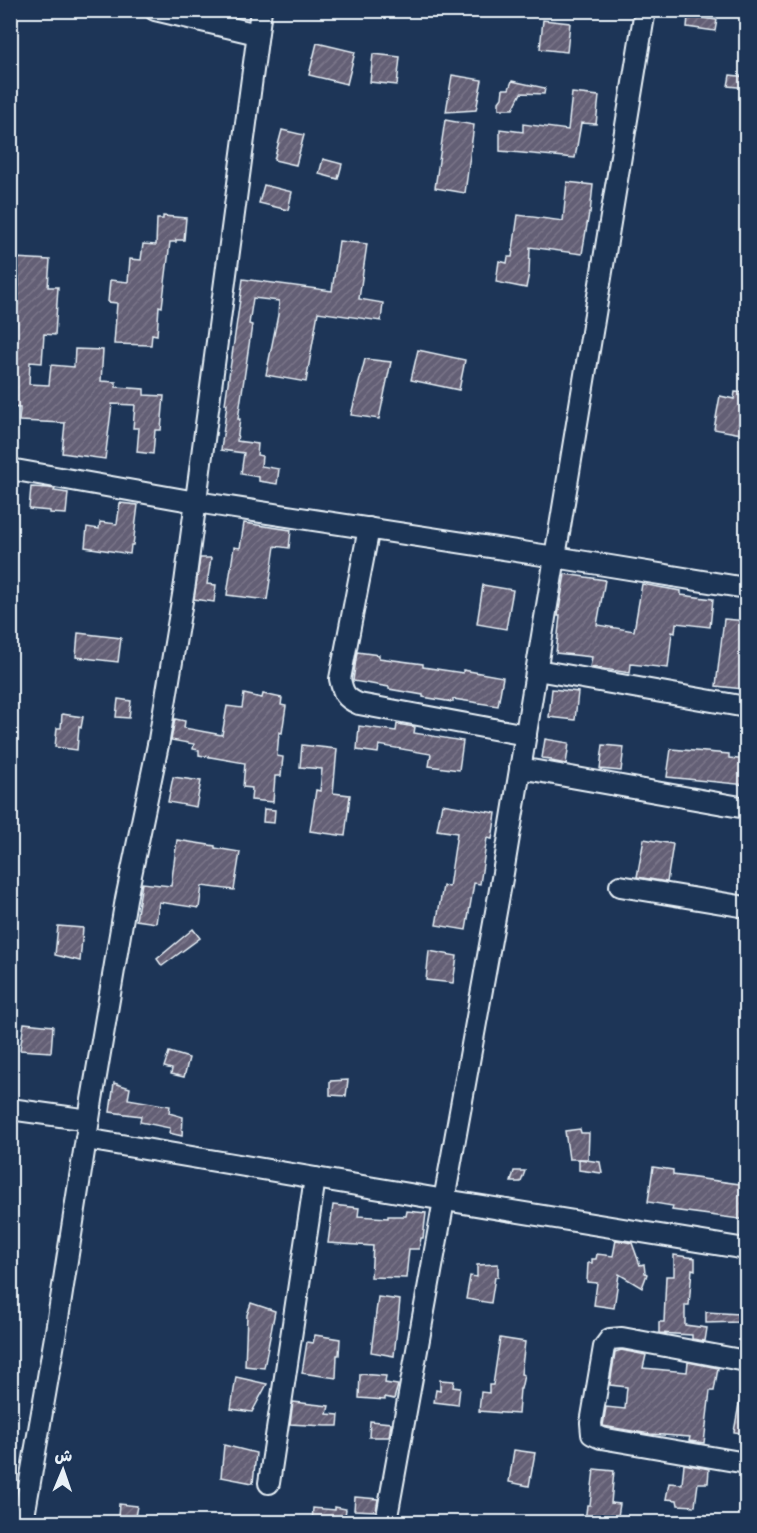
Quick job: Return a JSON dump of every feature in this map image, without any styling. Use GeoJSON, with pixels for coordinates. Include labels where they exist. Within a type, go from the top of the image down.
{"type":"FeatureCollection","features":[{"type":"Feature","properties":{"kind":"street"},"geometry":{"type":"LineString","coordinates":[[154,10],[257,34]]}},
{"type":"Feature","properties":{"kind":"street"},"geometry":{"type":"LineString","coordinates":[[28,1522],[87,1129],[126,899],[161,729],[185,583],[261,10]]}},
{"type":"Feature","properties":{"kind":"street"},"geometry":{"type":"LineString","coordinates":[[386,1522],[526,735],[645,10]]}},
{"type":"Feature","properties":{"kind":"street"},"geometry":{"type":"LineString","coordinates":[[10,469],[196,502],[747,588]]}},
{"type":"Feature","properties":{"kind":"street"},"geometry":{"type":"LineString","coordinates":[[369,528],[340,679],[343,692],[349,700],[358,705],[526,735]]}},
{"type":"Feature","properties":{"kind":"street"},"geometry":{"type":"LineString","coordinates":[[537,670],[747,707]]}},
{"type":"Feature","properties":{"kind":"street"},"geometry":{"type":"LineString","coordinates":[[520,768],[747,807]]}},
{"type":"Feature","properties":{"kind":"street"},"geometry":{"type":"LineString","coordinates":[[620,886],[747,907]]}},
{"type":"Feature","properties":{"kind":"street"},"geometry":{"type":"LineString","coordinates":[[10,1109],[87,1129],[315,1178],[747,1249]]}},
{"type":"Feature","properties":{"kind":"street"},"geometry":{"type":"LineString","coordinates":[[269,1483],[315,1178]]}},
{"type":"Feature","properties":{"kind":"street"},"geometry":{"type":"LineString","coordinates":[[747,1361],[621,1338],[610,1340],[604,1347],[591,1423],[592,1434],[601,1438],[747,1463]]}},
{"type":"Feature","properties":{"kind":"building"},"geometry":{"type":"Polygon","coordinates":[[[688,16],[717,20],[715,31],[687,27],[688,16]]]}},
{"type":"Feature","properties":{"kind":"building"},"geometry":{"type":"Polygon","coordinates":[[[543,20],[570,23],[567,52],[540,49],[543,20]]]}},
{"type":"Feature","properties":{"kind":"building"},"geometry":{"type":"Polygon","coordinates":[[[317,43],[355,52],[347,84],[309,75],[317,43]]]}},
{"type":"Feature","properties":{"kind":"building"},"geometry":{"type":"Polygon","coordinates":[[[373,54],[400,57],[397,85],[370,82],[373,54]]]}},
{"type":"Feature","properties":{"kind":"building"},"geometry":{"type":"Polygon","coordinates":[[[452,75],[482,80],[476,110],[446,112],[452,75]]]}},
{"type":"Feature","properties":{"kind":"building"},"geometry":{"type":"Polygon","coordinates":[[[730,75],[747,77],[747,88],[728,86],[730,75]]]}},
{"type":"Feature","properties":{"kind":"building"},"geometry":{"type":"Polygon","coordinates":[[[512,81],[545,88],[544,94],[521,93],[513,109],[499,109],[503,89],[509,89],[512,81]]]}},
{"type":"Feature","properties":{"kind":"building"},"geometry":{"type":"Polygon","coordinates":[[[572,93],[599,96],[596,124],[581,123],[575,158],[500,151],[500,129],[523,132],[523,124],[568,130],[572,93]]]}},
{"type":"Feature","properties":{"kind":"building"},"geometry":{"type":"Polygon","coordinates":[[[445,120],[474,125],[465,193],[435,188],[445,120]]]}},
{"type":"Feature","properties":{"kind":"building"},"geometry":{"type":"Polygon","coordinates":[[[282,130],[304,135],[296,165],[274,160],[282,130]]]}},
{"type":"Feature","properties":{"kind":"building"},"geometry":{"type":"Polygon","coordinates":[[[323,159],[342,164],[338,179],[319,174],[323,159]]]}},
{"type":"Feature","properties":{"kind":"building"},"geometry":{"type":"Polygon","coordinates":[[[567,182],[593,185],[582,254],[530,247],[526,288],[496,282],[499,261],[507,263],[508,257],[512,257],[518,215],[563,221],[567,182]]]}},
{"type":"Feature","properties":{"kind":"building"},"geometry":{"type":"Polygon","coordinates":[[[264,185],[292,192],[288,210],[259,203],[264,185]]]}},
{"type":"Feature","properties":{"kind":"building"},"geometry":{"type":"Polygon","coordinates":[[[163,216],[186,218],[184,240],[170,242],[162,307],[159,306],[157,335],[152,334],[151,345],[114,344],[117,303],[108,302],[110,280],[128,282],[130,259],[141,260],[143,244],[156,245],[157,219],[163,219],[163,216]]]}},
{"type":"Feature","properties":{"kind":"building"},"geometry":{"type":"Polygon","coordinates":[[[339,241],[367,244],[359,299],[383,303],[381,321],[318,312],[306,382],[266,375],[279,301],[253,298],[249,324],[252,325],[238,419],[240,419],[237,441],[258,444],[257,455],[262,456],[261,466],[279,469],[277,484],[259,481],[259,477],[241,474],[244,453],[221,450],[227,404],[225,404],[243,279],[332,291],[339,241]]]}},
{"type":"Feature","properties":{"kind":"building"},"geometry":{"type":"Polygon","coordinates":[[[14,258],[50,260],[48,287],[58,287],[55,335],[44,334],[42,363],[30,362],[29,384],[49,385],[51,365],[74,367],[75,349],[103,350],[101,381],[116,382],[116,387],[144,389],[144,395],[164,396],[161,430],[155,430],[153,454],[137,452],[139,428],[133,428],[135,405],[112,404],[105,459],[62,453],[65,423],[19,421],[20,408],[10,407],[10,363],[13,363],[19,279],[12,279],[14,258]]]}},
{"type":"Feature","properties":{"kind":"building"},"geometry":{"type":"Polygon","coordinates":[[[418,350],[465,360],[459,390],[411,380],[418,350]]]}},
{"type":"Feature","properties":{"kind":"building"},"geometry":{"type":"Polygon","coordinates":[[[365,359],[391,362],[379,419],[351,415],[365,359]]]}},
{"type":"Feature","properties":{"kind":"building"},"geometry":{"type":"Polygon","coordinates":[[[735,392],[747,393],[747,435],[714,429],[720,396],[734,399],[735,392]]]}},
{"type":"Feature","properties":{"kind":"building"},"geometry":{"type":"Polygon","coordinates":[[[31,487],[49,488],[68,493],[66,514],[29,509],[31,487]]]}},
{"type":"Feature","properties":{"kind":"building"},"geometry":{"type":"Polygon","coordinates":[[[120,503],[138,505],[130,554],[85,547],[87,527],[99,529],[100,522],[117,524],[120,503]]]}},
{"type":"Feature","properties":{"kind":"building"},"geometry":{"type":"Polygon","coordinates":[[[244,523],[291,530],[289,548],[275,546],[267,600],[227,595],[234,547],[240,548],[244,523]]]}},
{"type":"Feature","properties":{"kind":"building"},"geometry":{"type":"Polygon","coordinates":[[[200,558],[211,558],[207,584],[216,585],[214,602],[194,599],[200,558]]]}},
{"type":"Feature","properties":{"kind":"building"},"geometry":{"type":"Polygon","coordinates":[[[565,574],[605,580],[597,625],[634,631],[642,584],[681,591],[681,595],[713,599],[710,627],[676,623],[675,633],[672,632],[668,668],[631,664],[630,673],[590,667],[592,657],[556,653],[560,616],[558,616],[565,574]]]}},
{"type":"Feature","properties":{"kind":"building"},"geometry":{"type":"Polygon","coordinates":[[[483,585],[513,590],[506,629],[477,624],[483,585]]]}},
{"type":"Feature","properties":{"kind":"building"},"geometry":{"type":"Polygon","coordinates":[[[724,619],[747,621],[747,657],[743,689],[716,686],[724,619]]]}},
{"type":"Feature","properties":{"kind":"building"},"geometry":{"type":"Polygon","coordinates":[[[78,633],[121,638],[118,662],[76,657],[78,633]]]}},
{"type":"Feature","properties":{"kind":"building"},"geometry":{"type":"Polygon","coordinates":[[[357,652],[379,655],[379,658],[423,664],[423,667],[463,673],[463,670],[503,677],[498,706],[423,697],[423,695],[389,689],[389,687],[353,681],[357,652]]]}},
{"type":"Feature","properties":{"kind":"building"},"geometry":{"type":"Polygon","coordinates":[[[552,689],[578,692],[575,720],[549,717],[552,689]]]}},
{"type":"Feature","properties":{"kind":"building"},"geometry":{"type":"Polygon","coordinates":[[[244,694],[262,698],[263,694],[282,698],[281,705],[286,706],[282,733],[279,732],[277,756],[283,757],[281,776],[275,776],[273,802],[251,800],[252,788],[243,787],[245,763],[199,755],[199,750],[193,749],[194,744],[171,740],[175,719],[185,721],[184,728],[222,735],[227,706],[242,708],[244,694]]]}},
{"type":"Feature","properties":{"kind":"building"},"geometry":{"type":"Polygon","coordinates":[[[118,699],[131,701],[129,718],[116,717],[118,699]]]}},
{"type":"Feature","properties":{"kind":"building"},"geometry":{"type":"Polygon","coordinates":[[[62,714],[83,717],[81,728],[79,727],[77,750],[55,747],[57,728],[61,728],[62,714]]]}},
{"type":"Feature","properties":{"kind":"building"},"geometry":{"type":"Polygon","coordinates":[[[397,724],[415,727],[414,733],[463,741],[459,770],[429,766],[431,754],[379,745],[378,753],[357,750],[359,726],[396,731],[397,724]]]}},
{"type":"Feature","properties":{"kind":"building"},"geometry":{"type":"Polygon","coordinates":[[[545,739],[569,743],[566,764],[542,758],[545,739]]]}},
{"type":"Feature","properties":{"kind":"building"},"geometry":{"type":"Polygon","coordinates":[[[302,745],[337,749],[333,793],[350,795],[345,836],[310,831],[316,790],[320,791],[322,769],[300,767],[302,745]]]}},
{"type":"Feature","properties":{"kind":"building"},"geometry":{"type":"Polygon","coordinates":[[[603,745],[624,747],[621,771],[600,769],[603,745]]]}},
{"type":"Feature","properties":{"kind":"building"},"geometry":{"type":"Polygon","coordinates":[[[671,749],[729,754],[729,758],[747,760],[747,785],[667,777],[671,749]]]}},
{"type":"Feature","properties":{"kind":"building"},"geometry":{"type":"Polygon","coordinates":[[[173,777],[201,781],[196,807],[168,802],[173,777]]]}},
{"type":"Feature","properties":{"kind":"building"},"geometry":{"type":"Polygon","coordinates":[[[442,804],[496,813],[492,839],[487,838],[480,884],[474,883],[466,930],[436,925],[443,886],[449,887],[457,833],[437,830],[442,804]]]}},
{"type":"Feature","properties":{"kind":"building"},"geometry":{"type":"Polygon","coordinates":[[[264,809],[275,810],[274,823],[263,822],[264,809]]]}},
{"type":"Feature","properties":{"kind":"building"},"geometry":{"type":"Polygon","coordinates":[[[644,839],[673,844],[667,882],[637,877],[644,839]]]}},
{"type":"Feature","properties":{"kind":"building"},"geometry":{"type":"Polygon","coordinates":[[[177,840],[240,852],[234,890],[202,886],[199,908],[159,902],[156,923],[136,920],[142,883],[171,886],[177,840]]]}},
{"type":"Feature","properties":{"kind":"building"},"geometry":{"type":"Polygon","coordinates":[[[58,926],[83,928],[80,961],[55,955],[58,926]]]}},
{"type":"Feature","properties":{"kind":"building"},"geometry":{"type":"Polygon","coordinates":[[[193,929],[200,938],[162,966],[157,959],[193,929]]]}},
{"type":"Feature","properties":{"kind":"building"},"geometry":{"type":"Polygon","coordinates":[[[429,951],[457,956],[453,983],[426,980],[429,951]]]}},
{"type":"Feature","properties":{"kind":"building"},"geometry":{"type":"Polygon","coordinates":[[[24,1023],[53,1026],[51,1052],[20,1050],[24,1023]]]}},
{"type":"Feature","properties":{"kind":"building"},"geometry":{"type":"Polygon","coordinates":[[[169,1052],[189,1058],[184,1077],[171,1074],[172,1069],[164,1067],[169,1052]]]}},
{"type":"Feature","properties":{"kind":"building"},"geometry":{"type":"Polygon","coordinates":[[[348,1080],[346,1096],[330,1095],[330,1081],[348,1080]]]}},
{"type":"Feature","properties":{"kind":"building"},"geometry":{"type":"Polygon","coordinates":[[[114,1083],[130,1088],[128,1099],[170,1106],[169,1113],[183,1117],[182,1136],[169,1133],[170,1128],[140,1122],[141,1116],[110,1112],[114,1083]]]}},
{"type":"Feature","properties":{"kind":"building"},"geometry":{"type":"Polygon","coordinates":[[[580,1129],[581,1133],[589,1133],[588,1159],[569,1159],[565,1131],[580,1129]]]}},
{"type":"Feature","properties":{"kind":"building"},"geometry":{"type":"Polygon","coordinates":[[[579,1159],[600,1162],[602,1173],[579,1170],[579,1159]]]}},
{"type":"Feature","properties":{"kind":"building"},"geometry":{"type":"Polygon","coordinates":[[[653,1167],[673,1170],[673,1175],[747,1185],[747,1220],[672,1210],[673,1206],[648,1202],[653,1167]]]}},
{"type":"Feature","properties":{"kind":"building"},"geometry":{"type":"Polygon","coordinates":[[[514,1171],[525,1171],[521,1182],[511,1182],[514,1171]]]}},
{"type":"Feature","properties":{"kind":"building"},"geometry":{"type":"Polygon","coordinates":[[[333,1205],[359,1208],[358,1216],[388,1218],[388,1216],[406,1216],[407,1211],[426,1213],[423,1238],[421,1238],[419,1249],[409,1249],[406,1278],[371,1277],[373,1246],[328,1243],[333,1205]]]}},
{"type":"Feature","properties":{"kind":"building"},"geometry":{"type":"Polygon","coordinates":[[[616,1240],[632,1243],[640,1265],[644,1264],[647,1274],[642,1288],[619,1274],[614,1308],[594,1305],[597,1283],[587,1282],[588,1263],[596,1259],[597,1254],[613,1256],[616,1240]]]}},
{"type":"Feature","properties":{"kind":"building"},"geometry":{"type":"Polygon","coordinates":[[[674,1255],[695,1258],[689,1305],[685,1305],[685,1325],[707,1328],[705,1341],[692,1339],[692,1335],[659,1333],[659,1322],[664,1322],[666,1276],[674,1276],[674,1255]]]}},
{"type":"Feature","properties":{"kind":"building"},"geometry":{"type":"Polygon","coordinates":[[[498,1264],[498,1277],[495,1277],[491,1303],[466,1299],[470,1276],[477,1277],[477,1265],[498,1264]]]}},
{"type":"Feature","properties":{"kind":"building"},"geometry":{"type":"Polygon","coordinates":[[[378,1297],[400,1300],[394,1356],[371,1352],[378,1297]]]}},
{"type":"Feature","properties":{"kind":"building"},"geometry":{"type":"Polygon","coordinates":[[[251,1303],[275,1311],[264,1368],[245,1366],[247,1315],[251,1303]]]}},
{"type":"Feature","properties":{"kind":"building"},"geometry":{"type":"Polygon","coordinates":[[[706,1312],[739,1314],[739,1322],[706,1323],[706,1312]]]}},
{"type":"Feature","properties":{"kind":"building"},"geometry":{"type":"Polygon","coordinates":[[[315,1335],[340,1339],[336,1378],[302,1373],[307,1342],[313,1343],[315,1335]]]}},
{"type":"Feature","properties":{"kind":"building"},"geometry":{"type":"Polygon","coordinates":[[[500,1338],[525,1342],[521,1374],[524,1375],[520,1389],[518,1414],[479,1411],[481,1392],[489,1393],[489,1385],[493,1385],[500,1338]]]}},
{"type":"Feature","properties":{"kind":"building"},"geometry":{"type":"Polygon","coordinates":[[[621,1350],[646,1355],[643,1368],[687,1372],[688,1362],[718,1368],[714,1391],[710,1391],[704,1443],[689,1441],[690,1437],[650,1434],[603,1426],[606,1407],[625,1409],[627,1387],[610,1385],[615,1352],[621,1350]]]}},
{"type":"Feature","properties":{"kind":"building"},"geometry":{"type":"Polygon","coordinates":[[[360,1374],[386,1376],[385,1383],[398,1385],[394,1399],[359,1398],[360,1374]]]}},
{"type":"Feature","properties":{"kind":"building"},"geometry":{"type":"Polygon","coordinates":[[[236,1377],[267,1384],[252,1412],[231,1409],[236,1377]]]}},
{"type":"Feature","properties":{"kind":"building"},"geometry":{"type":"Polygon","coordinates":[[[440,1380],[454,1381],[453,1387],[460,1388],[458,1405],[434,1402],[436,1390],[440,1391],[440,1380]]]}},
{"type":"Feature","properties":{"kind":"building"},"geometry":{"type":"Polygon","coordinates":[[[741,1393],[747,1394],[747,1434],[734,1432],[741,1393]]]}},
{"type":"Feature","properties":{"kind":"building"},"geometry":{"type":"Polygon","coordinates":[[[293,1402],[329,1406],[327,1414],[339,1415],[338,1426],[290,1424],[293,1402]]]}},
{"type":"Feature","properties":{"kind":"building"},"geometry":{"type":"Polygon","coordinates":[[[370,1421],[391,1423],[389,1437],[369,1437],[370,1421]]]}},
{"type":"Feature","properties":{"kind":"building"},"geometry":{"type":"Polygon","coordinates":[[[224,1445],[256,1453],[253,1483],[221,1477],[224,1445]]]}},
{"type":"Feature","properties":{"kind":"building"},"geometry":{"type":"Polygon","coordinates":[[[514,1450],[535,1453],[529,1486],[509,1482],[514,1450]]]}},
{"type":"Feature","properties":{"kind":"building"},"geometry":{"type":"Polygon","coordinates":[[[684,1464],[709,1469],[708,1483],[698,1483],[695,1506],[678,1505],[677,1500],[666,1499],[669,1483],[682,1484],[684,1464]]]}},
{"type":"Feature","properties":{"kind":"building"},"geometry":{"type":"Polygon","coordinates":[[[594,1469],[614,1471],[611,1503],[620,1504],[617,1522],[585,1522],[587,1505],[590,1505],[594,1469]]]}},
{"type":"Feature","properties":{"kind":"building"},"geometry":{"type":"Polygon","coordinates":[[[355,1497],[378,1499],[376,1511],[354,1510],[355,1497]]]}},
{"type":"Feature","properties":{"kind":"building"},"geometry":{"type":"Polygon","coordinates":[[[119,1504],[137,1506],[134,1522],[118,1517],[119,1504]]]}},
{"type":"Feature","properties":{"kind":"building"},"geometry":{"type":"Polygon","coordinates":[[[335,1507],[346,1509],[344,1522],[312,1522],[313,1508],[335,1510],[335,1507]]]}}]}
